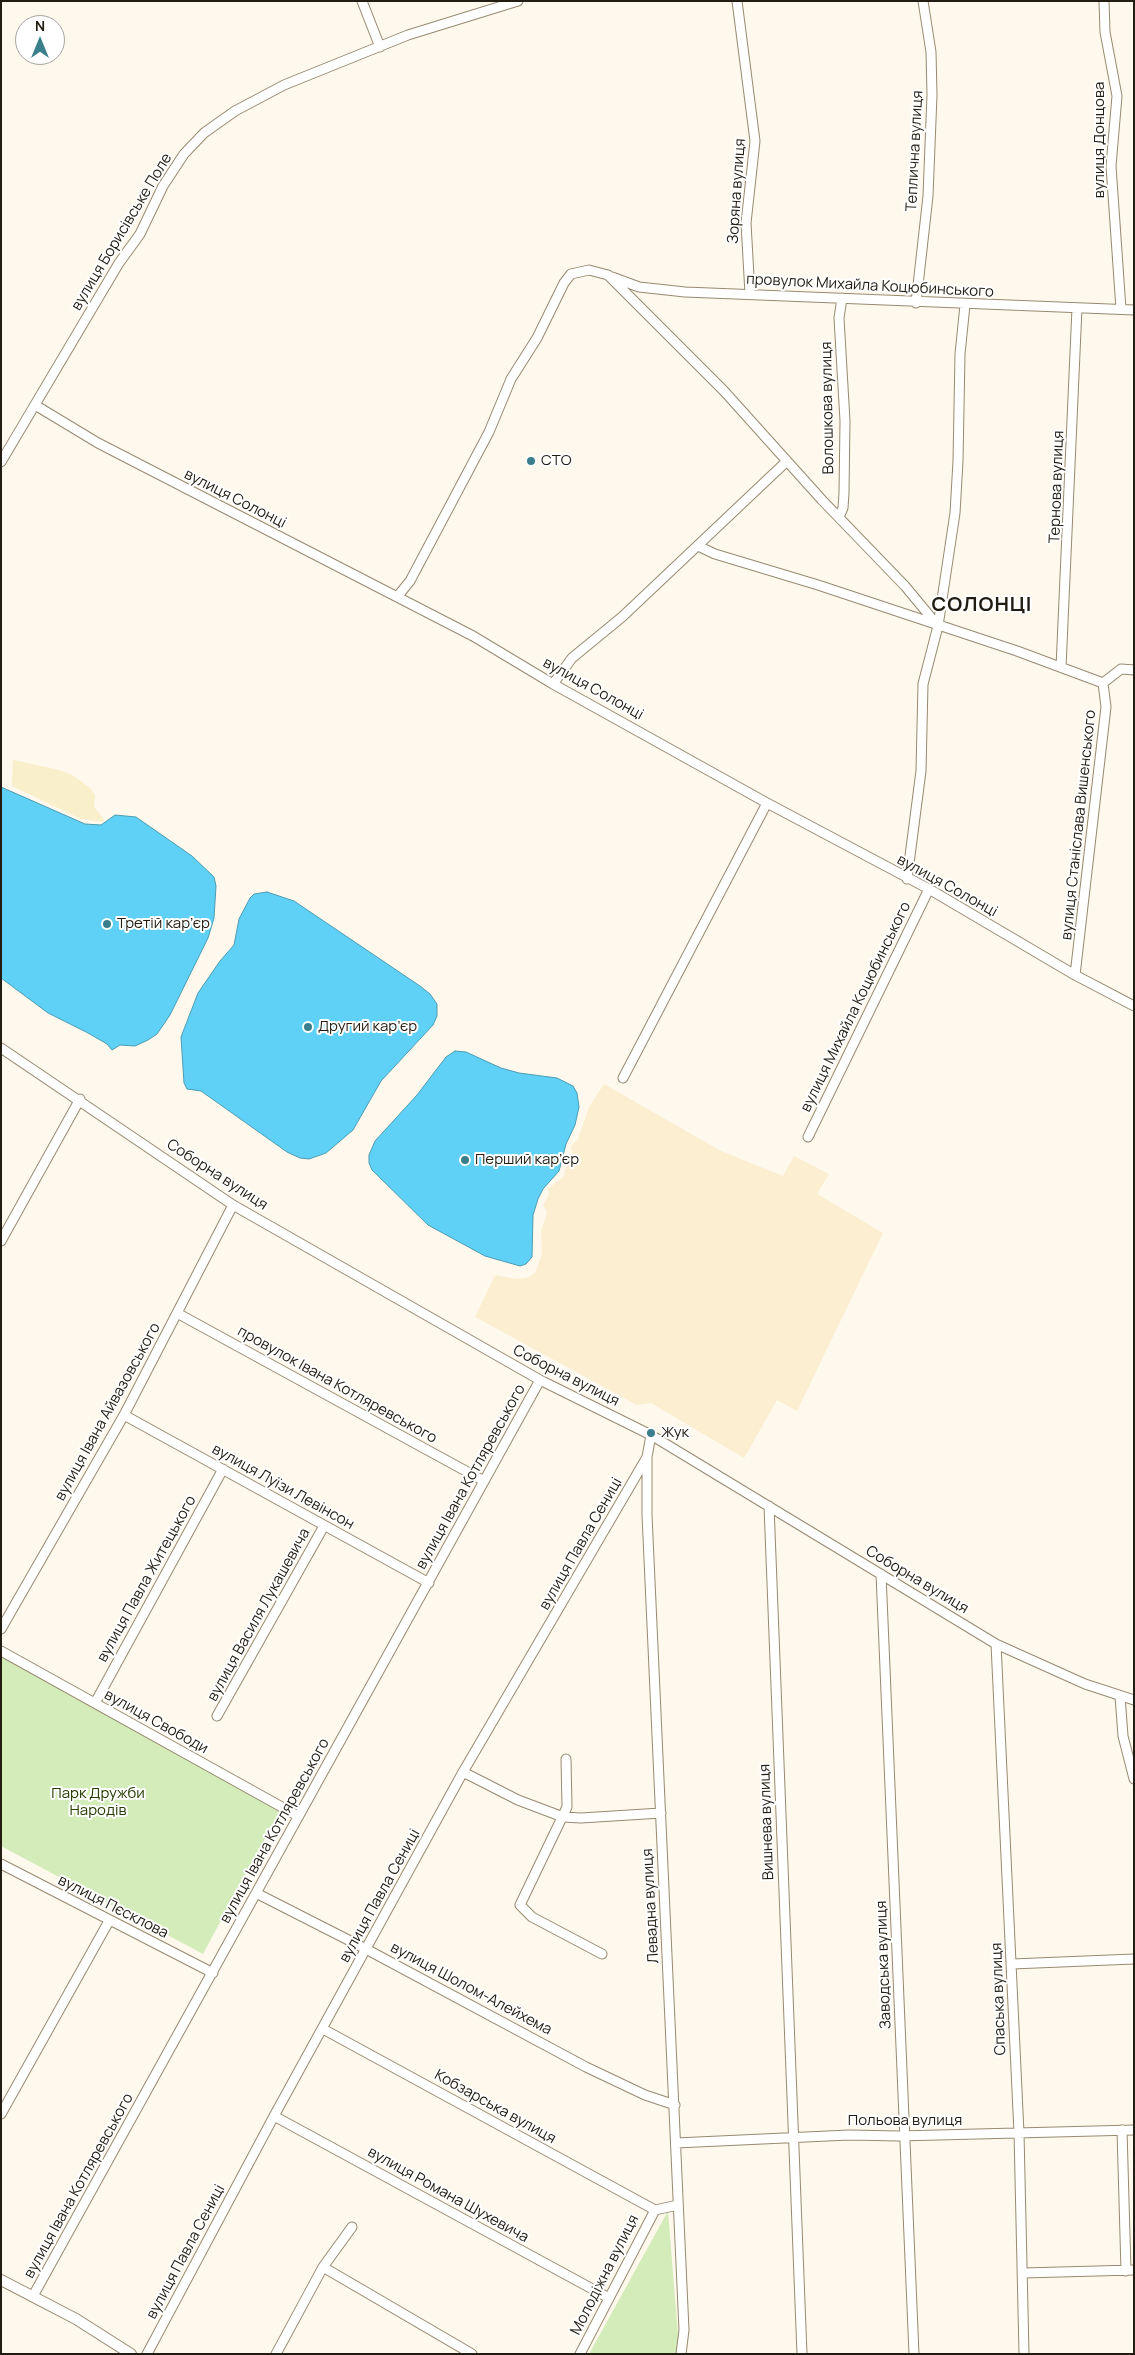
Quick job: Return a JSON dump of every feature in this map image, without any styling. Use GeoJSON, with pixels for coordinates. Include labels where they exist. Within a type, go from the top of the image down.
{"type":"FeatureCollection","features":[{"type":"Feature","properties":{"kind":"street"},"geometry":{"type":"LineString","coordinates":[[362,1],[380,47]]}},
{"type":"Feature","properties":{"kind":"street","name":"вулиця Борисівське Поле"},"geometry":{"type":"LineString","coordinates":[[1,462],[119,263],[140,234],[163,186],[193,143],[217,123],[267,93],[429,28],[518,1]]}},
{"type":"Feature","properties":{"kind":"street","name":"Зоряна вулиця"},"geometry":{"type":"LineString","coordinates":[[738,1],[755,141],[746,215],[750,294]]}},
{"type":"Feature","properties":{"kind":"street","name":"Теплична вулиця"},"geometry":{"type":"LineString","coordinates":[[916,303],[928,196],[932,96],[931,52],[923,1]]}},
{"type":"Feature","properties":{"kind":"street","name":"вулиця Донцова"},"geometry":{"type":"LineString","coordinates":[[1104,1],[1105,32],[1117,96],[1111,155],[1121,309]]}},
{"type":"Feature","properties":{"kind":"street","name":"провулок Михайла Коцюбинського"},"geometry":{"type":"LineString","coordinates":[[397,597],[410,582],[489,432],[511,379],[537,338],[571,274],[582,270],[599,271],[639,286],[665,291],[964,305],[1134,310]]}},
{"type":"Feature","properties":{"kind":"street","name":"Волошкова вулиця"},"geometry":{"type":"LineString","coordinates":[[608,275],[690,357],[911,593],[938,626]]}},
{"type":"Feature","properties":{"kind":"street","name":"Волошкова вулиця"},"geometry":{"type":"LineString","coordinates":[[839,517],[843,508],[844,494],[845,421],[839,318],[842,298]]}},
{"type":"Feature","properties":{"kind":"street","name":"вулиця Михайла Коцюбинського"},"geometry":{"type":"LineString","coordinates":[[907,879],[921,771],[923,684],[938,626],[955,507],[964,305]]}},
{"type":"Feature","properties":{"kind":"street","name":"Тернова вулиця"},"geometry":{"type":"LineString","coordinates":[[1061,667],[1077,308]]}},
{"type":"Feature","properties":{"kind":"street","name":"вулиця Солонці"},"geometry":{"type":"LineString","coordinates":[[35,405],[98,443],[479,639],[553,684],[767,803],[929,889],[1076,975],[1134,1006]]}},
{"type":"Feature","properties":{"kind":"street"},"geometry":{"type":"LineString","coordinates":[[553,684],[572,658],[604,633],[787,461]]}},
{"type":"Feature","properties":{"kind":"street"},"geometry":{"type":"LineString","coordinates":[[698,546],[715,554],[818,585],[1103,683],[1121,669],[1134,670]]}},
{"type":"Feature","properties":{"kind":"street","name":"вулиця Станіслава Вишенського"},"geometry":{"type":"LineString","coordinates":[[1076,975],[1106,706],[1103,683]]}},
{"type":"Feature","properties":{"kind":"street"},"geometry":{"type":"LineString","coordinates":[[623,1078],[767,803]]}},
{"type":"Feature","properties":{"kind":"street","name":"вулиця Михайла Коцюбинського"},"geometry":{"type":"LineString","coordinates":[[808,1137],[929,889]]}},
{"type":"Feature","properties":{"kind":"street","name":"Соборна вулиця"},"geometry":{"type":"LineString","coordinates":[[1,1048],[80,1099],[233,1205],[540,1380],[651,1435],[996,1644],[1085,1684],[1134,1700]]}},
{"type":"Feature","properties":{"kind":"street"},"geometry":{"type":"LineString","coordinates":[[1,1241],[80,1099]]}},
{"type":"Feature","properties":{"kind":"street","name":"вулиця Івана Айвазовського"},"geometry":{"type":"LineString","coordinates":[[1,1629],[124,1414],[233,1205]]}},
{"type":"Feature","properties":{"kind":"street","name":"провулок Івана Котляревського"},"geometry":{"type":"LineString","coordinates":[[177,1313],[484,1481]]}},
{"type":"Feature","properties":{"kind":"street","name":"вулиця Івана Котляревського"},"geometry":{"type":"LineString","coordinates":[[33,2296],[540,1380]]}},
{"type":"Feature","properties":{"kind":"street","name":"вулиця Луїзи Левінсон"},"geometry":{"type":"LineString","coordinates":[[124,1414],[429,1583]]}},
{"type":"Feature","properties":{"kind":"street"},"geometry":{"type":"LineString","coordinates":[[647,1457],[651,1435]]}},
{"type":"Feature","properties":{"kind":"street","name":"вулиця Павла Сениці"},"geometry":{"type":"LineString","coordinates":[[147,2354],[274,2116],[464,1772],[647,1457]]}},
{"type":"Feature","properties":{"kind":"street","name":"Левадна вулиця"},"geometry":{"type":"LineString","coordinates":[[647,1457],[646,1516],[684,2330],[681,2354]]}},
{"type":"Feature","properties":{"kind":"street","name":"вулиця Павла Житецького"},"geometry":{"type":"LineString","coordinates":[[95,1704],[223,1469]]}},
{"type":"Feature","properties":{"kind":"street","name":"Вишнева вулиця"},"geometry":{"type":"LineString","coordinates":[[769,1506],[802,2354]]}},
{"type":"Feature","properties":{"kind":"street","name":"вулиця Василя Лукашевича"},"geometry":{"type":"LineString","coordinates":[[217,1716],[324,1526]]}},
{"type":"Feature","properties":{"kind":"street","name":"Заводська вулиця"},"geometry":{"type":"LineString","coordinates":[[881,1574],[914,2354]]}},
{"type":"Feature","properties":{"kind":"street","name":"Спаська вулиця"},"geometry":{"type":"LineString","coordinates":[[996,1644],[1019,2133],[1024,2354]]}},
{"type":"Feature","properties":{"kind":"street","name":"вулиця Свободи"},"geometry":{"type":"LineString","coordinates":[[1,1651],[298,1816]]}},
{"type":"Feature","properties":{"kind":"street"},"geometry":{"type":"LineString","coordinates":[[1120,1696],[1123,1736],[1134,1779]]}},
{"type":"Feature","properties":{"kind":"street"},"geometry":{"type":"LineString","coordinates":[[566,1759],[568,1800],[563,1817],[520,1905],[532,1917],[602,1954]]}},
{"type":"Feature","properties":{"kind":"street"},"geometry":{"type":"LineString","coordinates":[[464,1772],[518,1800],[563,1817],[581,1818],[661,1813]]}},
{"type":"Feature","properties":{"kind":"street","name":"вулиця Пєсклова"},"geometry":{"type":"LineString","coordinates":[[3,1868],[212,1973]]}},
{"type":"Feature","properties":{"kind":"street","name":"вулиця Шолом-Алейхема"},"geometry":{"type":"LineString","coordinates":[[256,1893],[366,1949],[586,2067],[645,2095],[674,2105]]}},
{"type":"Feature","properties":{"kind":"street"},"geometry":{"type":"LineString","coordinates":[[1,2114],[109,1921]]}},
{"type":"Feature","properties":{"kind":"street"},"geometry":{"type":"LineString","coordinates":[[1012,1964],[1134,1960]]}},
{"type":"Feature","properties":{"kind":"street","name":"Кобзарська вулиця"},"geometry":{"type":"LineString","coordinates":[[323,2029],[655,2210]]}},
{"type":"Feature","properties":{"kind":"street","name":"вулиця Романа Шухевича"},"geometry":{"type":"LineString","coordinates":[[274,2116],[609,2298]]}},
{"type":"Feature","properties":{"kind":"street"},"geometry":{"type":"LineString","coordinates":[[1023,2273],[1130,2271],[1122,2130]]}},
{"type":"Feature","properties":{"kind":"street","name":"Польова вулиця"},"geometry":{"type":"LineString","coordinates":[[676,2143],[793,2137],[1134,2130]]}},
{"type":"Feature","properties":{"kind":"street"},"geometry":{"type":"LineString","coordinates":[[655,2210],[678,2205]]}},
{"type":"Feature","properties":{"kind":"street","name":"Молодіжна вулиця"},"geometry":{"type":"LineString","coordinates":[[580,2354],[655,2210]]}},
{"type":"Feature","properties":{"kind":"street"},"geometry":{"type":"LineString","coordinates":[[276,2354],[323,2267],[352,2227]]}},
{"type":"Feature","properties":{"kind":"street"},"geometry":{"type":"LineString","coordinates":[[323,2267],[472,2354]]}},
{"type":"Feature","properties":{"kind":"street"},"geometry":{"type":"LineString","coordinates":[[1,2280],[76,2319],[131,2354]]}},
{"type":"Feature","properties":{"kind":"shaded area"},"geometry":{"type":"Polygon","coordinates":[[[604,1084],[721,1151],[783,1176],[794,1156],[829,1174],[817,1194],[883,1233],[797,1411],[777,1400],[744,1458],[651,1403],[637,1405],[475,1317],[495,1275],[516,1279],[527,1278],[535,1273],[542,1254],[541,1232],[547,1212],[543,1205],[549,1195],[548,1189],[564,1176],[567,1161],[572,1153],[571,1146],[578,1139],[589,1107],[604,1084]]]}},
{"type":"Feature","properties":{"kind":"green space","name":"Парк Дружби Народів"},"geometry":{"type":"Polygon","coordinates":[[[1,1654],[282,1807],[203,1954],[1,1846],[1,1654]]]}},
{"type":"Feature","properties":{"kind":"green space"},"geometry":{"type":"Polygon","coordinates":[[[668,2211],[679,2347],[677,2354],[589,2354],[668,2211]]]}},
{"type":"Feature","properties":{"kind":"sand"},"geometry":{"type":"Polygon","coordinates":[[[13,760],[59,770],[72,775],[90,788],[95,795],[94,807],[104,819],[103,822],[81,819],[12,786],[13,760]]]}},
{"type":"Feature","properties":{"kind":"water","name":"Третій кар’єр"},"geometry":{"type":"Polygon","coordinates":[[[1,787],[85,824],[101,825],[115,815],[136,817],[192,856],[214,877],[216,886],[214,918],[208,938],[170,1015],[157,1034],[148,1040],[135,1046],[120,1045],[112,1050],[107,1044],[88,1033],[48,1013],[1,978],[1,787]]]}},
{"type":"Feature","properties":{"kind":"water","name":"Другий кар’єр"},"geometry":{"type":"Polygon","coordinates":[[[267,892],[294,901],[420,986],[430,994],[437,1004],[437,1016],[433,1025],[381,1081],[353,1130],[326,1153],[309,1159],[300,1158],[287,1152],[201,1091],[187,1089],[184,1083],[181,1037],[198,993],[220,961],[234,945],[239,919],[250,898],[254,894],[267,892]]]}},
{"type":"Feature","properties":{"kind":"water","name":"Перший кар’єр"},"geometry":{"type":"Polygon","coordinates":[[[455,1051],[466,1052],[501,1068],[519,1073],[557,1078],[573,1086],[577,1093],[579,1107],[575,1125],[566,1144],[559,1171],[543,1189],[533,1215],[532,1257],[526,1264],[520,1266],[485,1256],[428,1225],[372,1170],[369,1163],[369,1155],[375,1141],[417,1095],[446,1057],[455,1051]]]}},
{"type":"Feature","properties":{"kind":"place","name":"СТО"},"geometry":{"type":"Point","coordinates":[531,461]}},
{"type":"Feature","properties":{"kind":"place","name":"Третій кар’єр"},"geometry":{"type":"Point","coordinates":[107,924]}},
{"type":"Feature","properties":{"kind":"place","name":"Другий кар’єр"},"geometry":{"type":"Point","coordinates":[308,1027]}},
{"type":"Feature","properties":{"kind":"place","name":"Перший кар’єр"},"geometry":{"type":"Point","coordinates":[465,1160]}},
{"type":"Feature","properties":{"kind":"place","name":"Жук"},"geometry":{"type":"Point","coordinates":[651,1433]}},
{"type":"Feature","properties":{"kind":"district","name":"СОЛОНЦІ"},"geometry":{"type":"Point","coordinates":[982,605]}}]}
